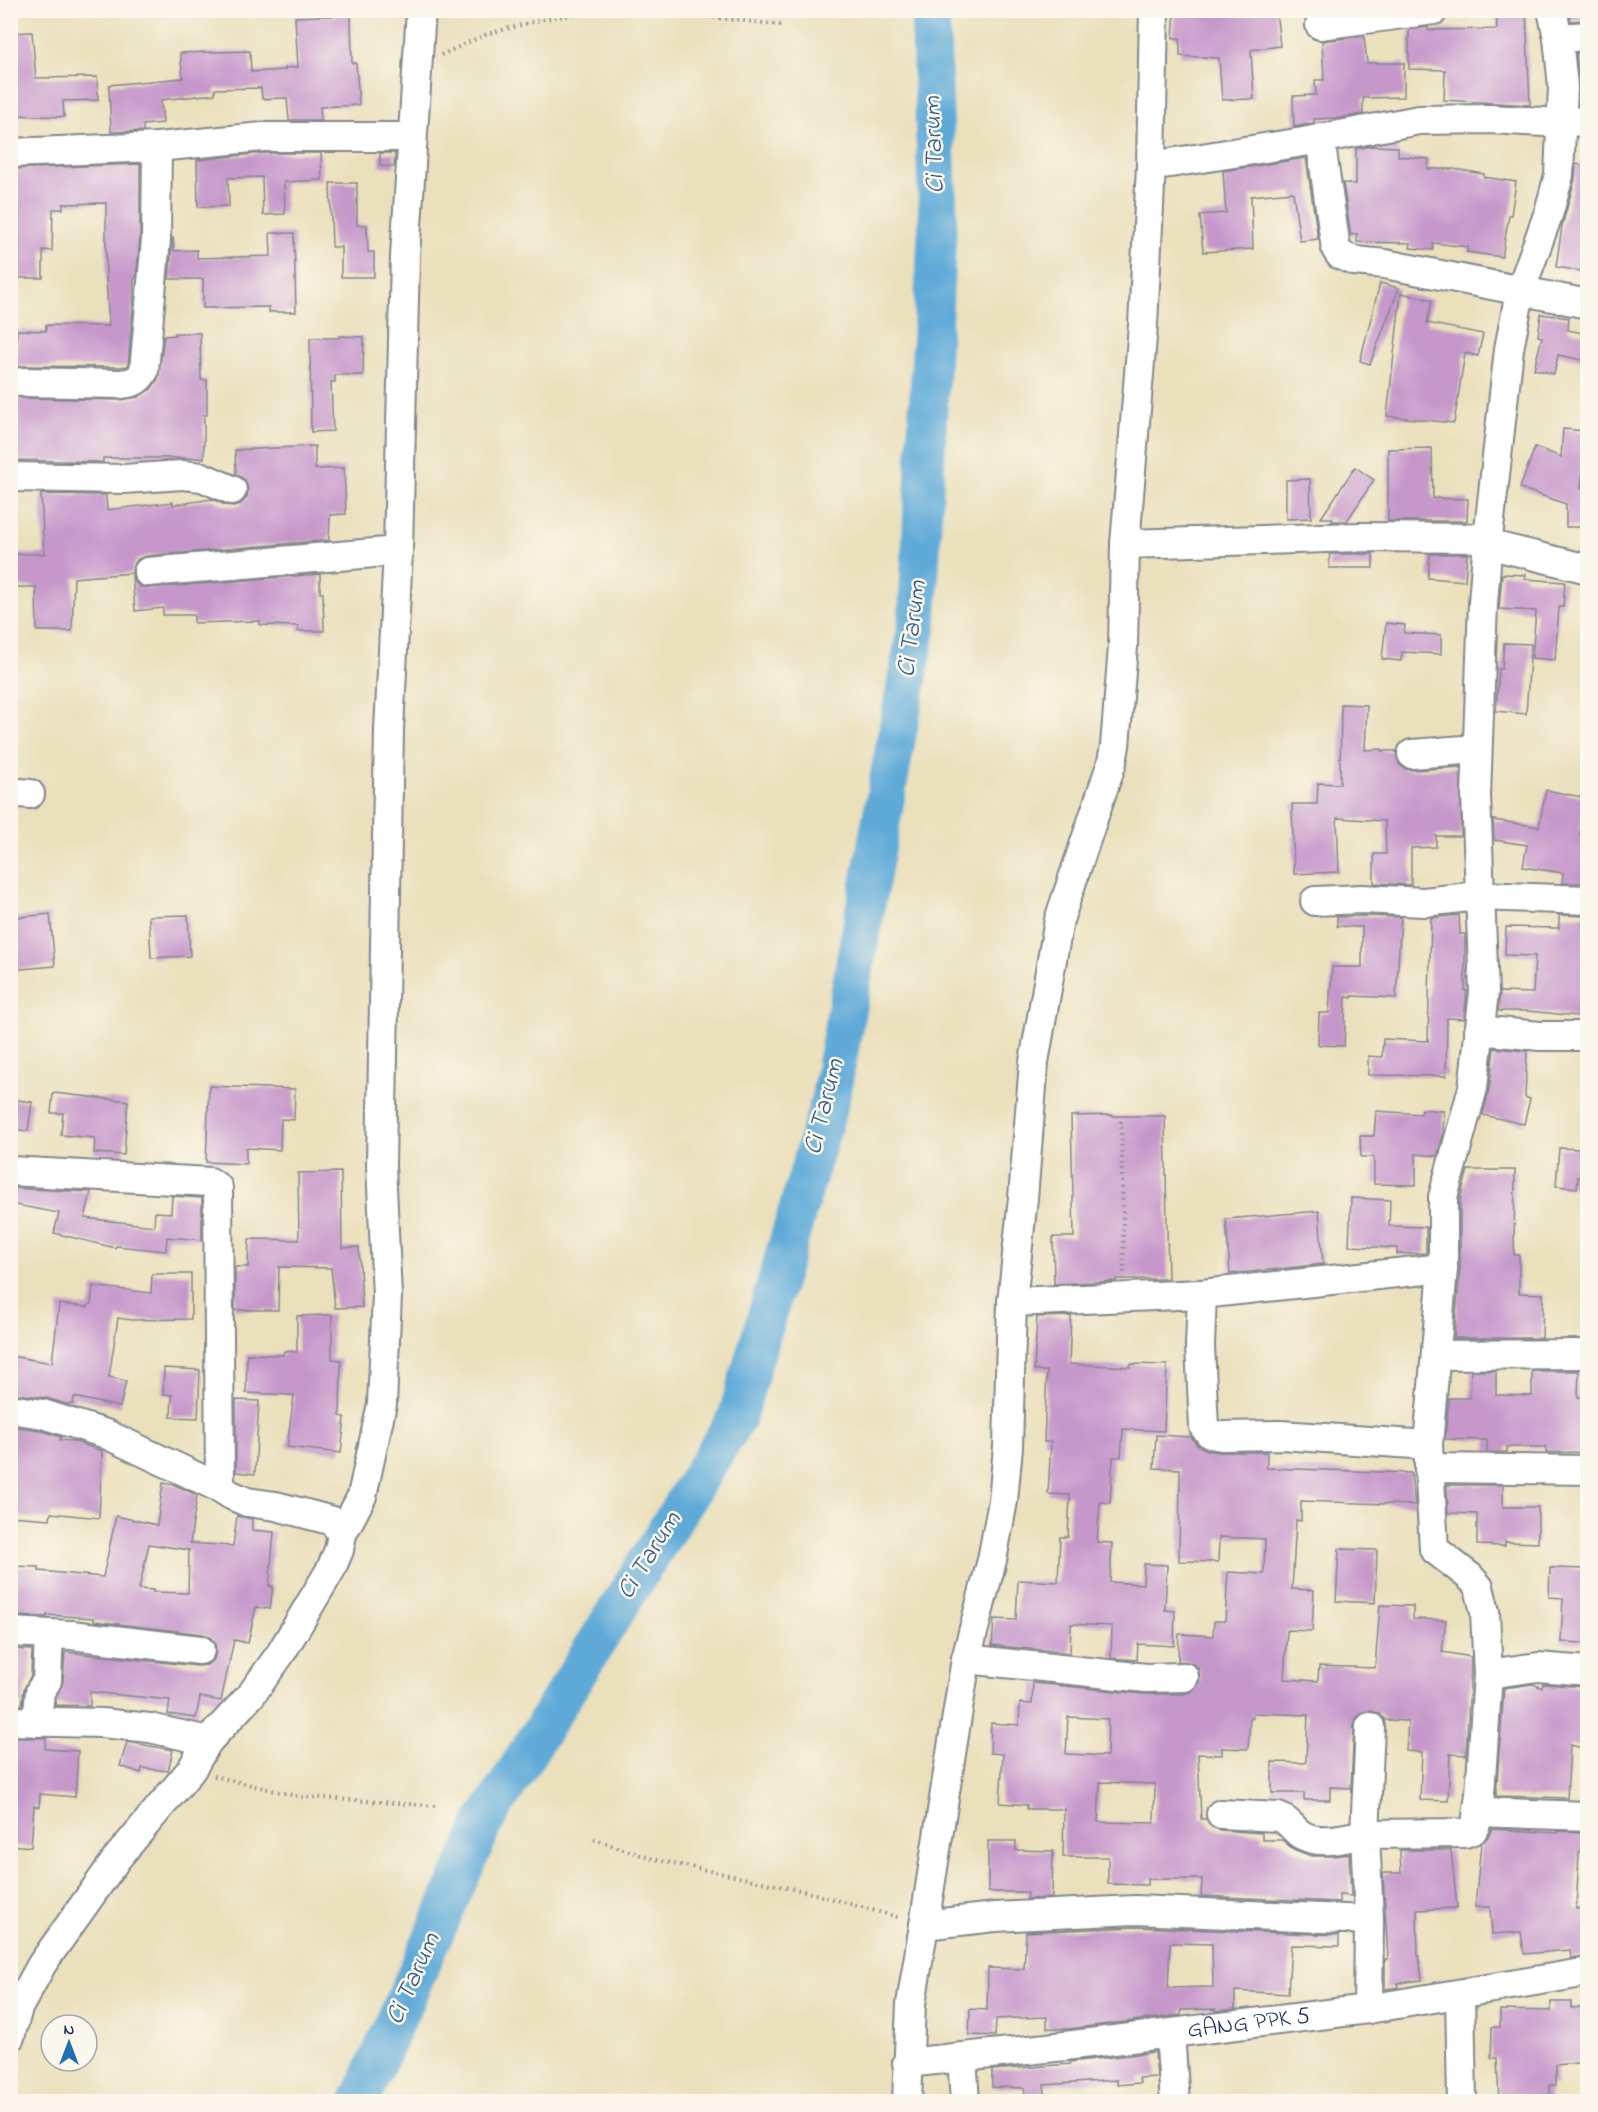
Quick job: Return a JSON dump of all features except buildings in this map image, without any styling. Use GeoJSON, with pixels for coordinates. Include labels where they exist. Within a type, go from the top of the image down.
{"type":"FeatureCollection","features":[{"type":"Feature","properties":{"kind":"street"},"geometry":{"type":"LineString","coordinates":[[342,1534],[362,1496],[382,1404],[387,1296],[381,1165],[389,730],[398,551],[405,255],[421,10]]}},
{"type":"Feature","properties":{"kind":"street"},"geometry":{"type":"LineString","coordinates":[[907,2102],[911,2004],[966,1659],[992,1560],[1003,1501],[1008,1447],[1012,1302],[1034,1062],[1059,920],[1115,746],[1123,647],[1125,544],[1143,325],[1154,10]]}},
{"type":"Feature","properties":{"kind":"street"},"geometry":{"type":"LineString","coordinates":[[1320,25],[1434,10]]}},
{"type":"Feature","properties":{"kind":"street"},"geometry":{"type":"LineString","coordinates":[[1221,1814],[1278,1817],[1287,1820],[1302,1835],[1327,1841],[1365,1834],[1465,1833],[1473,1830],[1476,1824],[1488,1674],[1485,1612],[1479,1587],[1470,1577],[1434,1549],[1428,1457],[1443,1268],[1443,1197],[1473,1088],[1484,992],[1479,896],[1477,749],[1487,541],[1509,349],[1520,292],[1549,212],[1570,122],[1552,10]]}},
{"type":"Feature","properties":{"kind":"street"},"geometry":{"type":"LineString","coordinates":[[1558,38],[1587,36]]}},
{"type":"Feature","properties":{"kind":"street"},"geometry":{"type":"LineString","coordinates":[[1150,166],[1419,120],[1491,119],[1570,122]]}},
{"type":"Feature","properties":{"kind":"street"},"geometry":{"type":"LineString","coordinates":[[10,153],[157,147],[264,137],[412,137]]}},
{"type":"Feature","properties":{"kind":"street"},"geometry":{"type":"LineString","coordinates":[[1320,138],[1336,249],[1340,255],[1355,261],[1385,264],[1587,304]]}},
{"type":"Feature","properties":{"kind":"street"},"geometry":{"type":"LineString","coordinates":[[21,382],[121,384],[130,383],[141,377],[144,371],[156,240],[157,147]]}},
{"type":"Feature","properties":{"kind":"street"},"geometry":{"type":"LineString","coordinates":[[10,477],[124,479],[182,475],[202,477],[232,490]]}},
{"type":"Feature","properties":{"kind":"street"},"geometry":{"type":"LineString","coordinates":[[1125,544],[1359,537],[1487,541],[1587,569]]}},
{"type":"Feature","properties":{"kind":"street"},"geometry":{"type":"LineString","coordinates":[[148,572],[398,551]]}},
{"type":"Feature","properties":{"kind":"street"},"geometry":{"type":"LineString","coordinates":[[1412,754],[1477,749]]}},
{"type":"Feature","properties":{"kind":"street"},"geometry":{"type":"LineString","coordinates":[[1315,901],[1362,899],[1424,902],[1479,896],[1587,900]]}},
{"type":"Feature","properties":{"kind":"street"},"geometry":{"type":"LineString","coordinates":[[1479,1030],[1540,1035],[1587,1035]]}},
{"type":"Feature","properties":{"kind":"street"},"geometry":{"type":"LineString","coordinates":[[10,1171],[210,1182],[218,1188],[220,1488]]}},
{"type":"Feature","properties":{"kind":"street"},"geometry":{"type":"LineString","coordinates":[[1012,1302],[1202,1294],[1443,1268]]}},
{"type":"Feature","properties":{"kind":"street"},"geometry":{"type":"LineString","coordinates":[[1202,1294],[1200,1347],[1204,1427],[1210,1434],[1222,1436],[1281,1435],[1428,1457],[1587,1470]]}},
{"type":"Feature","properties":{"kind":"street"},"geometry":{"type":"LineString","coordinates":[[1437,1355],[1587,1354]]}},
{"type":"Feature","properties":{"kind":"street"},"geometry":{"type":"LineString","coordinates":[[10,1409],[43,1413],[106,1434],[220,1488],[231,1496],[248,1502],[276,1506],[329,1519],[339,1527],[342,1534],[342,1542],[331,1569],[281,1653],[251,1695],[208,1741],[191,1770],[118,1857],[42,1964],[18,2008],[10,2037]]}},
{"type":"Feature","properties":{"kind":"street"},"geometry":{"type":"LineString","coordinates":[[10,1632],[128,1641],[200,1650]]}},
{"type":"Feature","properties":{"kind":"street"},"geometry":{"type":"LineString","coordinates":[[49,1634],[47,1681],[24,1721],[102,1723],[150,1728],[208,1741]]}},
{"type":"Feature","properties":{"kind":"street"},"geometry":{"type":"LineString","coordinates":[[966,1659],[1146,1677],[1184,1677]]}},
{"type":"Feature","properties":{"kind":"street"},"geometry":{"type":"LineString","coordinates":[[1488,1674],[1538,1667],[1587,1671]]}},
{"type":"Feature","properties":{"kind":"street"},"geometry":{"type":"LineString","coordinates":[[1368,2009],[1369,1920],[1365,1834],[1370,1727]]}},
{"type":"Feature","properties":{"kind":"street"},"geometry":{"type":"LineString","coordinates":[[1478,1812],[1587,1816]]}},
{"type":"Feature","properties":{"kind":"street"},"geometry":{"type":"LineString","coordinates":[[924,1925],[995,1917],[1135,1910],[1369,1920]]}},
{"type":"Feature","properties":{"kind":"street","name":"GANG PPK 5"},"geometry":{"type":"LineString","coordinates":[[908,2063],[1368,2009],[1587,1972]]}},
{"type":"Feature","properties":{"kind":"street"},"geometry":{"type":"LineString","coordinates":[[1460,1994],[1462,2102]]}},
{"type":"Feature","properties":{"kind":"street"},"geometry":{"type":"LineString","coordinates":[[1170,2034],[1175,2102]]}},
{"type":"Feature","properties":{"kind":"street"},"geometry":{"type":"LineString","coordinates":[[962,2057],[965,2102]]}},
{"type":"Feature","properties":{"kind":"path"},"geometry":{"type":"LineString","coordinates":[[416,67],[487,34],[544,19],[608,10]]}},
{"type":"Feature","properties":{"kind":"path"},"geometry":{"type":"LineString","coordinates":[[648,10],[781,25]]}},
{"type":"Feature","properties":{"kind":"path"},"geometry":{"type":"LineString","coordinates":[[1121,1121],[1125,1298]]}},
{"type":"Feature","properties":{"kind":"path"},"geometry":{"type":"LineString","coordinates":[[191,1770],[296,1796],[435,1806]]}},
{"type":"Feature","properties":{"kind":"path"},"geometry":{"type":"LineString","coordinates":[[594,1839],[650,1858],[804,1891],[924,1925]]}},
{"type":"Feature","properties":{"kind":"waterway","name":"Ci Tarum"},"geometry":{"type":"LineString","coordinates":[[359,2102],[485,1821],[737,1417],[830,1100],[917,626],[938,215],[930,10]]}}]}
